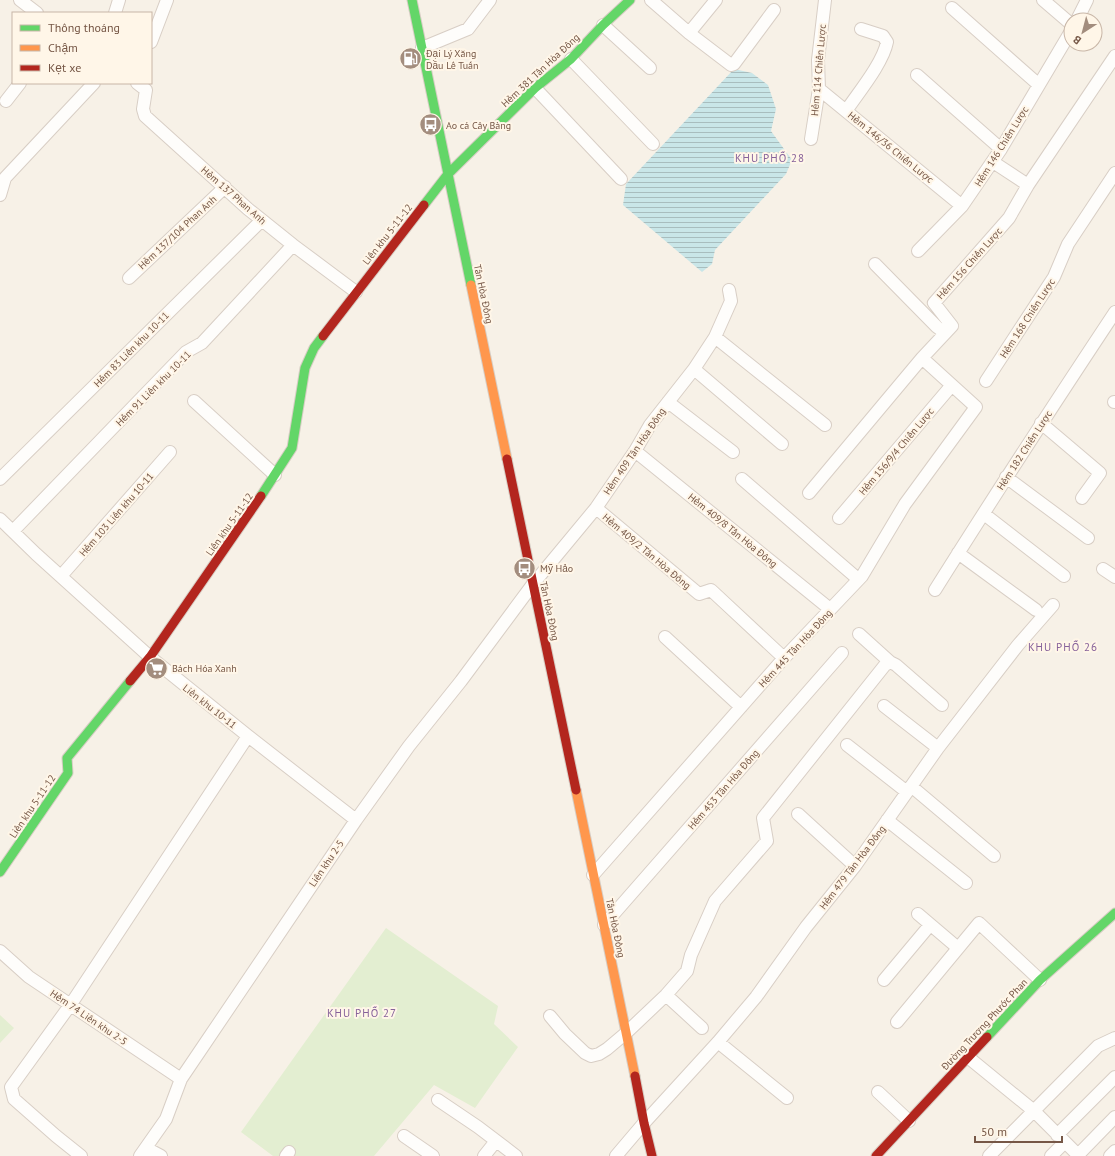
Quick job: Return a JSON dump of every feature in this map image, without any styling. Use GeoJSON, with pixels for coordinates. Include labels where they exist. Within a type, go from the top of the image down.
{"type":"FeatureCollection","features":[{"type":"Feature","properties":{"kind":"street"},"geometry":{"type":"LineString","coordinates":[[115,12],[119,0]]}},
{"type":"Feature","properties":{"kind":"street"},"geometry":{"type":"LineString","coordinates":[[152,39],[167,0]]}},
{"type":"Feature","properties":{"kind":"street","name":"Tân Hòa Đông"},"geometry":{"type":"LineString","coordinates":[[412,0],[652,1156]]}},
{"type":"Feature","properties":{"kind":"street"},"geometry":{"type":"LineString","coordinates":[[422,48],[468,29],[490,0]]}},
{"type":"Feature","properties":{"kind":"street","name":"Hẻm 381 Tân Hòa Đông"},"geometry":{"type":"LineString","coordinates":[[448,174],[535,88],[571,59],[603,25],[630,0]]}},
{"type":"Feature","properties":{"kind":"street"},"geometry":{"type":"LineString","coordinates":[[651,0],[689,33],[731,65],[734,64],[774,10]]}},
{"type":"Feature","properties":{"kind":"street"},"geometry":{"type":"LineString","coordinates":[[689,33],[716,0]]}},
{"type":"Feature","properties":{"kind":"street","name":"Hẻm 114 Chiến Lược"},"geometry":{"type":"LineString","coordinates":[[811,140],[819,89],[818,60],[825,0]]}},
{"type":"Feature","properties":{"kind":"street"},"geometry":{"type":"LineString","coordinates":[[1043,0],[1063,17]]}},
{"type":"Feature","properties":{"kind":"street"},"geometry":{"type":"LineString","coordinates":[[1081,12],[1087,0]]}},
{"type":"Feature","properties":{"kind":"street"},"geometry":{"type":"LineString","coordinates":[[25,1],[36,12]]}},
{"type":"Feature","properties":{"kind":"street"},"geometry":{"type":"LineString","coordinates":[[952,8],[1039,85]]}},
{"type":"Feature","properties":{"kind":"street"},"geometry":{"type":"LineString","coordinates":[[603,25],[650,68]]}},
{"type":"Feature","properties":{"kind":"street"},"geometry":{"type":"LineString","coordinates":[[846,111],[875,68],[882,56],[887,42],[883,36],[861,28]]}},
{"type":"Feature","properties":{"kind":"street","name":"Hẻm 146 Chiến Lược"},"geometry":{"type":"LineString","coordinates":[[918,251],[962,206],[1001,149],[1063,44]]}},
{"type":"Feature","properties":{"kind":"street","name":"Hẻm 156 Chiến Lược"},"geometry":{"type":"LineString","coordinates":[[945,332],[952,326],[934,303],[1009,218],[1028,184],[1115,56]]}},
{"type":"Feature","properties":{"kind":"street"},"geometry":{"type":"LineString","coordinates":[[571,59],[653,144]]}},
{"type":"Feature","properties":{"kind":"street"},"geometry":{"type":"LineString","coordinates":[[917,75],[1001,149]]}},
{"type":"Feature","properties":{"kind":"street"},"geometry":{"type":"LineString","coordinates":[[6,101],[19,84]]}},
{"type":"Feature","properties":{"kind":"street"},"geometry":{"type":"LineString","coordinates":[[0,195],[5,178],[93,84]]}},
{"type":"Feature","properties":{"kind":"street","name":"Hẻm 137 Phan Anh"},"geometry":{"type":"LineString","coordinates":[[138,84],[146,90],[143,109],[145,116],[262,220],[356,292]]}},
{"type":"Feature","properties":{"kind":"street"},"geometry":{"type":"LineString","coordinates":[[535,88],[621,179]]}},
{"type":"Feature","properties":{"kind":"street","name":"Hẻm 146/36 Chiến Lược"},"geometry":{"type":"LineString","coordinates":[[819,89],[962,206]]}},
{"type":"Feature","properties":{"kind":"street"},"geometry":{"type":"LineString","coordinates":[[992,162],[1028,184]]}},
{"type":"Feature","properties":{"kind":"street","name":"Liên khu 5-11-12"},"geometry":{"type":"LineString","coordinates":[[0,872],[68,773],[67,758],[150,657],[292,448],[305,368],[314,348],[448,174]]}},
{"type":"Feature","properties":{"kind":"street","name":"Hẻm 168 Chiến Lược"},"geometry":{"type":"LineString","coordinates":[[986,381],[1054,277],[1068,244],[1115,174]]}},
{"type":"Feature","properties":{"kind":"street","name":"Hẻm 137/104 Phan Anh"},"geometry":{"type":"LineString","coordinates":[[129,278],[225,187]]}},
{"type":"Feature","properties":{"kind":"street","name":"Hẻm 83 Liên khu 10-11"},"geometry":{"type":"LineString","coordinates":[[0,479],[262,220]]}},
{"type":"Feature","properties":{"kind":"street","name":"Hẻm 91 Liên khu 10-11"},"geometry":{"type":"LineString","coordinates":[[13,532],[186,352],[202,342],[293,245]]}},
{"type":"Feature","properties":{"kind":"street"},"geometry":{"type":"LineString","coordinates":[[809,493],[945,332],[937,327],[875,264]]}},
{"type":"Feature","properties":{"kind":"street","name":"Hẻm 409 Tân Hòa Đông"},"geometry":{"type":"LineString","coordinates":[[533,584],[596,508],[636,451],[650,425],[694,369],[716,337],[731,301],[729,290]]}},
{"type":"Feature","properties":{"kind":"street","name":"Hẻm 182 Chiến Lược"},"geometry":{"type":"LineString","coordinates":[[935,590],[1006,477],[1115,312]]}},
{"type":"Feature","properties":{"kind":"street"},"geometry":{"type":"LineString","coordinates":[[716,337],[825,425]]}},
{"type":"Feature","properties":{"kind":"street"},"geometry":{"type":"LineString","coordinates":[[922,358],[952,385]]}},
{"type":"Feature","properties":{"kind":"street"},"geometry":{"type":"LineString","coordinates":[[694,369],[782,444]]}},
{"type":"Feature","properties":{"kind":"street","name":"Hẻm 445 Tân Hòa Đông"},"geometry":{"type":"LineString","coordinates":[[594,875],[784,658],[862,576],[906,504],[976,407],[952,385]]}},
{"type":"Feature","properties":{"kind":"street","name":"Hẻm 156/9/4 Chiến Lược"},"geometry":{"type":"LineString","coordinates":[[839,518],[952,385]]}},
{"type":"Feature","properties":{"kind":"street"},"geometry":{"type":"LineString","coordinates":[[194,401],[275,475]]}},
{"type":"Feature","properties":{"kind":"street"},"geometry":{"type":"LineString","coordinates":[[668,402],[733,452]]}},
{"type":"Feature","properties":{"kind":"street"},"geometry":{"type":"LineString","coordinates":[[1042,423],[1100,473],[1082,498]]}},
{"type":"Feature","properties":{"kind":"street","name":"Hẻm 409/8 Tân Hòa Đông"},"geometry":{"type":"LineString","coordinates":[[636,451],[830,609]]}},
{"type":"Feature","properties":{"kind":"street","name":"Hẻm 103 Liên khu 10-11"},"geometry":{"type":"LineString","coordinates":[[61,576],[170,452]]}},
{"type":"Feature","properties":{"kind":"street"},"geometry":{"type":"LineString","coordinates":[[1006,477],[1088,538]]}},
{"type":"Feature","properties":{"kind":"street"},"geometry":{"type":"LineString","coordinates":[[742,480],[858,579]]}},
{"type":"Feature","properties":{"kind":"street","name":"Hẻm 409/2 Tân Hòa Đông"},"geometry":{"type":"LineString","coordinates":[[596,508],[699,594],[711,590],[784,658]]}},
{"type":"Feature","properties":{"kind":"street"},"geometry":{"type":"LineString","coordinates":[[984,514],[1064,576]]}},
{"type":"Feature","properties":{"kind":"street","name":"Liên khu 10-11"},"geometry":{"type":"LineString","coordinates":[[0,519],[150,657],[356,820]]}},
{"type":"Feature","properties":{"kind":"street"},"geometry":{"type":"LineString","coordinates":[[958,553],[1036,610]]}},
{"type":"Feature","properties":{"kind":"street"},"geometry":{"type":"LineString","coordinates":[[1103,569],[1115,577]]}},
{"type":"Feature","properties":{"kind":"street","name":"Liên khu 2-5"},"geometry":{"type":"LineString","coordinates":[[143,1152],[166,1119],[182,1079],[356,820],[409,746],[461,681],[533,584]]}},
{"type":"Feature","properties":{"kind":"street","name":"Hẻm 479 Tân Hòa Đông"},"geometry":{"type":"LineString","coordinates":[[616,1156],[756,998],[806,927],[855,866],[938,748],[1018,645],[1053,605]]}},
{"type":"Feature","properties":{"kind":"street"},"geometry":{"type":"LineString","coordinates":[[859,634],[942,705]]}},
{"type":"Feature","properties":{"kind":"street"},"geometry":{"type":"LineString","coordinates":[[665,637],[742,707]]}},
{"type":"Feature","properties":{"kind":"street","name":"Hẻm 453 Tân Hòa Đông"},"geometry":{"type":"LineString","coordinates":[[604,925],[842,653]]}},
{"type":"Feature","properties":{"kind":"street"},"geometry":{"type":"LineString","coordinates":[[550,1016],[578,1047],[591,1056],[599,1054],[626,1033],[666,995],[687,972],[691,955],[715,900],[767,841],[764,818],[885,665],[890,662]]}},
{"type":"Feature","properties":{"kind":"street"},"geometry":{"type":"LineString","coordinates":[[884,706],[938,748]]}},
{"type":"Feature","properties":{"kind":"street"},"geometry":{"type":"LineString","coordinates":[[81,1156],[14,1099],[11,1087],[71,1004],[248,736]]}},
{"type":"Feature","properties":{"kind":"street"},"geometry":{"type":"LineString","coordinates":[[847,745],[909,789],[994,856]]}},
{"type":"Feature","properties":{"kind":"street"},"geometry":{"type":"LineString","coordinates":[[798,814],[855,866]]}},
{"type":"Feature","properties":{"kind":"street"},"geometry":{"type":"LineString","coordinates":[[886,820],[966,883]]}},
{"type":"Feature","properties":{"kind":"street","name":"Đường Trương Phước Phan"},"geometry":{"type":"LineString","coordinates":[[876,1156],[969,1058],[1040,980],[1115,913]]}},
{"type":"Feature","properties":{"kind":"street"},"geometry":{"type":"LineString","coordinates":[[918,914],[958,948]]}},
{"type":"Feature","properties":{"kind":"street"},"geometry":{"type":"LineString","coordinates":[[897,1022],[979,923],[1040,980]]}},
{"type":"Feature","properties":{"kind":"street"},"geometry":{"type":"LineString","coordinates":[[884,980],[930,924]]}},
{"type":"Feature","properties":{"kind":"street","name":"Hẻm 74 Liên khu 2-5"},"geometry":{"type":"LineString","coordinates":[[0,951],[29,977],[182,1079]]}},
{"type":"Feature","properties":{"kind":"street"},"geometry":{"type":"LineString","coordinates":[[666,995],[702,1028]]}},
{"type":"Feature","properties":{"kind":"street"},"geometry":{"type":"LineString","coordinates":[[989,1156],[1098,1046],[1115,1038]]}},
{"type":"Feature","properties":{"kind":"street"},"geometry":{"type":"LineString","coordinates":[[718,1042],[787,1098]]}},
{"type":"Feature","properties":{"kind":"street"},"geometry":{"type":"LineString","coordinates":[[969,1058],[1034,1111],[1078,1156],[1115,1117]]}},
{"type":"Feature","properties":{"kind":"street"},"geometry":{"type":"LineString","coordinates":[[1051,1156],[1061,1139],[1115,1076]]}},
{"type":"Feature","properties":{"kind":"street"},"geometry":{"type":"LineString","coordinates":[[878,1092],[910,1120]]}},
{"type":"Feature","properties":{"kind":"street"},"geometry":{"type":"LineString","coordinates":[[438,1100],[478,1126],[516,1156]]}},
{"type":"Feature","properties":{"kind":"street"},"geometry":{"type":"LineString","coordinates":[[404,1136],[433,1156]]}},
{"type":"Feature","properties":{"kind":"street"},"geometry":{"type":"LineString","coordinates":[[484,1156],[496,1141]]}},
{"type":"Feature","properties":{"kind":"street"},"geometry":{"type":"LineString","coordinates":[[1110,1156],[1115,1151]]}},
{"type":"Feature","properties":{"kind":"street"},"geometry":{"type":"LineString","coordinates":[[143,1152],[161,1156]]}},
{"type":"Feature","properties":{"kind":"green space"},"geometry":{"type":"Polygon","coordinates":[[[386,928],[498,1006],[494,1024],[518,1047],[475,1108],[434,1085],[374,1156],[273,1156],[241,1132],[386,928]]]}},
{"type":"Feature","properties":{"kind":"green space"},"geometry":{"type":"Polygon","coordinates":[[[0,1015],[14,1028],[0,1043],[0,1015]]]}},
{"type":"Feature","properties":{"kind":"water"},"geometry":{"type":"Polygon","coordinates":[[[734,69],[752,73],[768,85],[776,109],[771,131],[792,160],[786,174],[715,250],[712,264],[702,272],[623,205],[626,184],[734,69]]]}},
{"type":"Feature","properties":{"kind":"traffic: fast"},"geometry":{"type":"LineString","coordinates":[[412,0],[471,285]]}},
{"type":"Feature","properties":{"kind":"traffic: fast"},"geometry":{"type":"LineString","coordinates":[[424,205],[448,174],[535,88],[571,59],[603,25],[630,0]]}},
{"type":"Feature","properties":{"kind":"traffic: fast"},"geometry":{"type":"LineString","coordinates":[[261,496],[292,448],[305,368],[314,348],[323,336]]}},
{"type":"Feature","properties":{"kind":"traffic: fast"},"geometry":{"type":"LineString","coordinates":[[0,872],[68,773],[67,758],[130,681]]}},
{"type":"Feature","properties":{"kind":"traffic: fast"},"geometry":{"type":"LineString","coordinates":[[987,1037],[1040,980],[1115,913]]}},
{"type":"Feature","properties":{"kind":"traffic: slow"},"geometry":{"type":"LineString","coordinates":[[471,285],[507,459]]}},
{"type":"Feature","properties":{"kind":"traffic: slow"},"geometry":{"type":"LineString","coordinates":[[576,790],[635,1076]]}},
{"type":"Feature","properties":{"kind":"traffic: jam"},"geometry":{"type":"LineString","coordinates":[[323,336],[424,205]]}},
{"type":"Feature","properties":{"kind":"traffic: jam"},"geometry":{"type":"LineString","coordinates":[[507,459],[576,790]]}},
{"type":"Feature","properties":{"kind":"traffic: jam"},"geometry":{"type":"LineString","coordinates":[[130,681],[150,657],[261,496]]}},
{"type":"Feature","properties":{"kind":"traffic: jam"},"geometry":{"type":"LineString","coordinates":[[876,1156],[987,1037]]}},
{"type":"Feature","properties":{"kind":"traffic: jam"},"geometry":{"type":"LineString","coordinates":[[635,1076],[652,1156]]}},
{"type":"Feature","properties":{"kind":"place","name":"Đại Lý Xăng Dầu Lê Tuấn"},"geometry":{"type":"Point","coordinates":[410,59]}},
{"type":"Feature","properties":{"kind":"place","name":"Ao cá Cây Bàng"},"geometry":{"type":"Point","coordinates":[431,125]}},
{"type":"Feature","properties":{"kind":"place","name":"Mỹ Hảo"},"geometry":{"type":"Point","coordinates":[525,568]}},
{"type":"Feature","properties":{"kind":"place","name":"Bách Hóa Xanh"},"geometry":{"type":"Point","coordinates":[157,668]}},
{"type":"Feature","properties":{"kind":"district","name":"KHU PHỐ 28"},"geometry":{"type":"Point","coordinates":[770,158]}},
{"type":"Feature","properties":{"kind":"district","name":"KHU PHỐ 26"},"geometry":{"type":"Point","coordinates":[1063,647]}},
{"type":"Feature","properties":{"kind":"district","name":"KHU PHỐ 27"},"geometry":{"type":"Point","coordinates":[362,1013]}}]}
